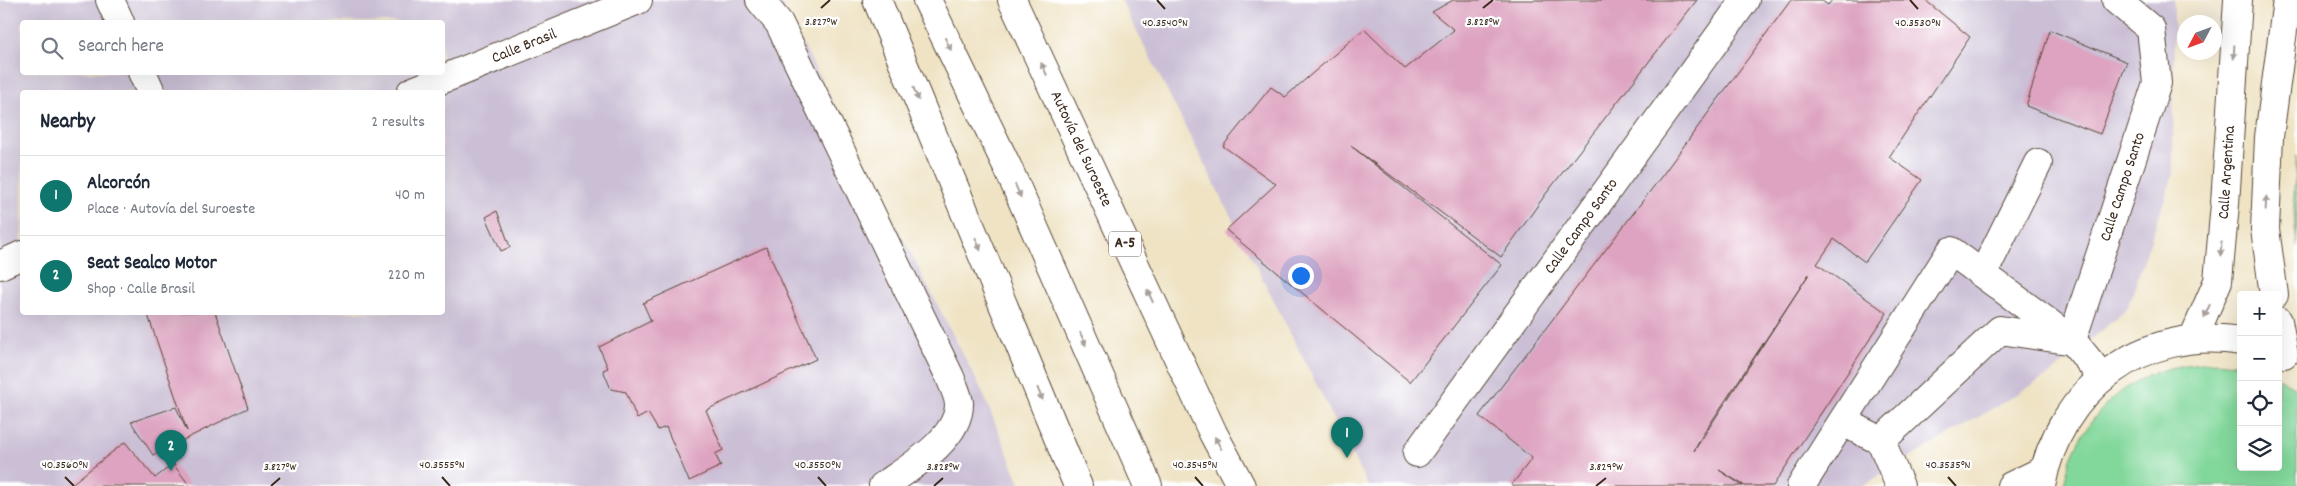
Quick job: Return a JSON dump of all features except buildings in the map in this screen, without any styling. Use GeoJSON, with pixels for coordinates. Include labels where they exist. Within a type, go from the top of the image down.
{"type":"FeatureCollection","features":[{"type":"Feature","properties":{"kind":"main road"},"geometry":{"type":"LineString","coordinates":[[110,0],[119,20]]}},
{"type":"Feature","properties":{"kind":"main road","name":"Calle Brasil"},"geometry":{"type":"LineString","coordinates":[[416,90],[638,0]]}},
{"type":"Feature","properties":{"kind":"main road"},"geometry":{"type":"LineString","coordinates":[[760,0],[779,23],[950,378],[958,403],[953,426],[936,448],[884,486]]}},
{"type":"Feature","properties":{"kind":"main road"},"geometry":{"type":"LineString","coordinates":[[877,0],[1078,486]]}},
{"type":"Feature","properties":{"kind":"main road"},"geometry":{"type":"LineString","coordinates":[[927,0],[1007,166],[1148,486]]}},
{"type":"Feature","properties":{"kind":"main road","name":"Autovía del Suroeste"},"geometry":{"type":"LineString","coordinates":[[1012,0],[1209,424],[1241,486]]}},
{"type":"Feature","properties":{"kind":"main road","name":"Calle Campo Santo"},"geometry":{"type":"LineString","coordinates":[[1417,453],[1745,0]]}},
{"type":"Feature","properties":{"kind":"main road","name":"Calle Campo Santo"},"geometry":{"type":"LineString","coordinates":[[2072,340],[2158,83],[2150,29],[2116,0]]}},
{"type":"Feature","properties":{"kind":"main road","name":"Calle Argentina"},"geometry":{"type":"LineString","coordinates":[[2193,339],[2218,282],[2226,204],[2237,2]]}},
{"type":"Feature","properties":{"kind":"main road"},"geometry":{"type":"LineString","coordinates":[[2274,291],[2265,220],[2269,138],[2287,6]]}},
{"type":"Feature","properties":{"kind":"main road"},"geometry":{"type":"LineString","coordinates":[[143,75],[150,90]]}},
{"type":"Feature","properties":{"kind":"main road"},"geometry":{"type":"LineString","coordinates":[[1983,274],[2038,163]]}},
{"type":"Feature","properties":{"kind":"main road"},"geometry":{"type":"LineString","coordinates":[[1801,486],[1951,251],[2072,340],[2102,377]]}},
{"type":"Feature","properties":{"kind":"main road"},"geometry":{"type":"LineString","coordinates":[[0,265],[20,256]]}},
{"type":"Feature","properties":{"kind":"main road"},"geometry":{"type":"LineString","coordinates":[[1881,441],[2000,330],[2072,340]]}},
{"type":"Feature","properties":{"kind":"main road"},"geometry":{"type":"LineString","coordinates":[[2281,336],[2286,356]]}},
{"type":"Feature","properties":{"kind":"main road"},"geometry":{"type":"LineString","coordinates":[[2011,486],[2042,478],[2052,443],[2065,419],[2082,396],[2102,377],[2122,363],[2168,343],[2216,338],[2237,341]]}},
{"type":"Feature","properties":{"kind":"main road"},"geometry":{"type":"LineString","coordinates":[[1843,422],[1881,441],[1900,486]]}},
{"type":"Feature","properties":{"kind":"shaded area"},"geometry":{"type":"Polygon","coordinates":[[[0,0],[780,0],[982,391],[1021,486],[0,486],[0,0]]]}},
{"type":"Feature","properties":{"kind":"shaded area"},"geometry":{"type":"Polygon","coordinates":[[[1121,0],[2174,0],[2173,175],[2127,309],[2051,374],[1862,486],[1368,486],[1121,0]]]}},
{"type":"Feature","properties":{"kind":"green space"},"geometry":{"type":"Polygon","coordinates":[[[2297,156],[2297,246],[2294,201],[2297,156]]]}},
{"type":"Feature","properties":{"kind":"green space"},"geometry":{"type":"Polygon","coordinates":[[[2218,362],[2237,364],[2237,471],[2282,471],[2282,380],[2297,389],[2297,486],[2064,486],[2068,467],[2084,432],[2109,402],[2140,380],[2157,372],[2202,363],[2218,362]]]}},
{"type":"Feature","properties":{"kind":"place","name":"Alcorcón"},"geometry":{"type":"Point","coordinates":[1347,458]}},
{"type":"Feature","properties":{"kind":"place","name":"Seat Sealco Motor"},"geometry":{"type":"Point","coordinates":[171,471]}}]}
